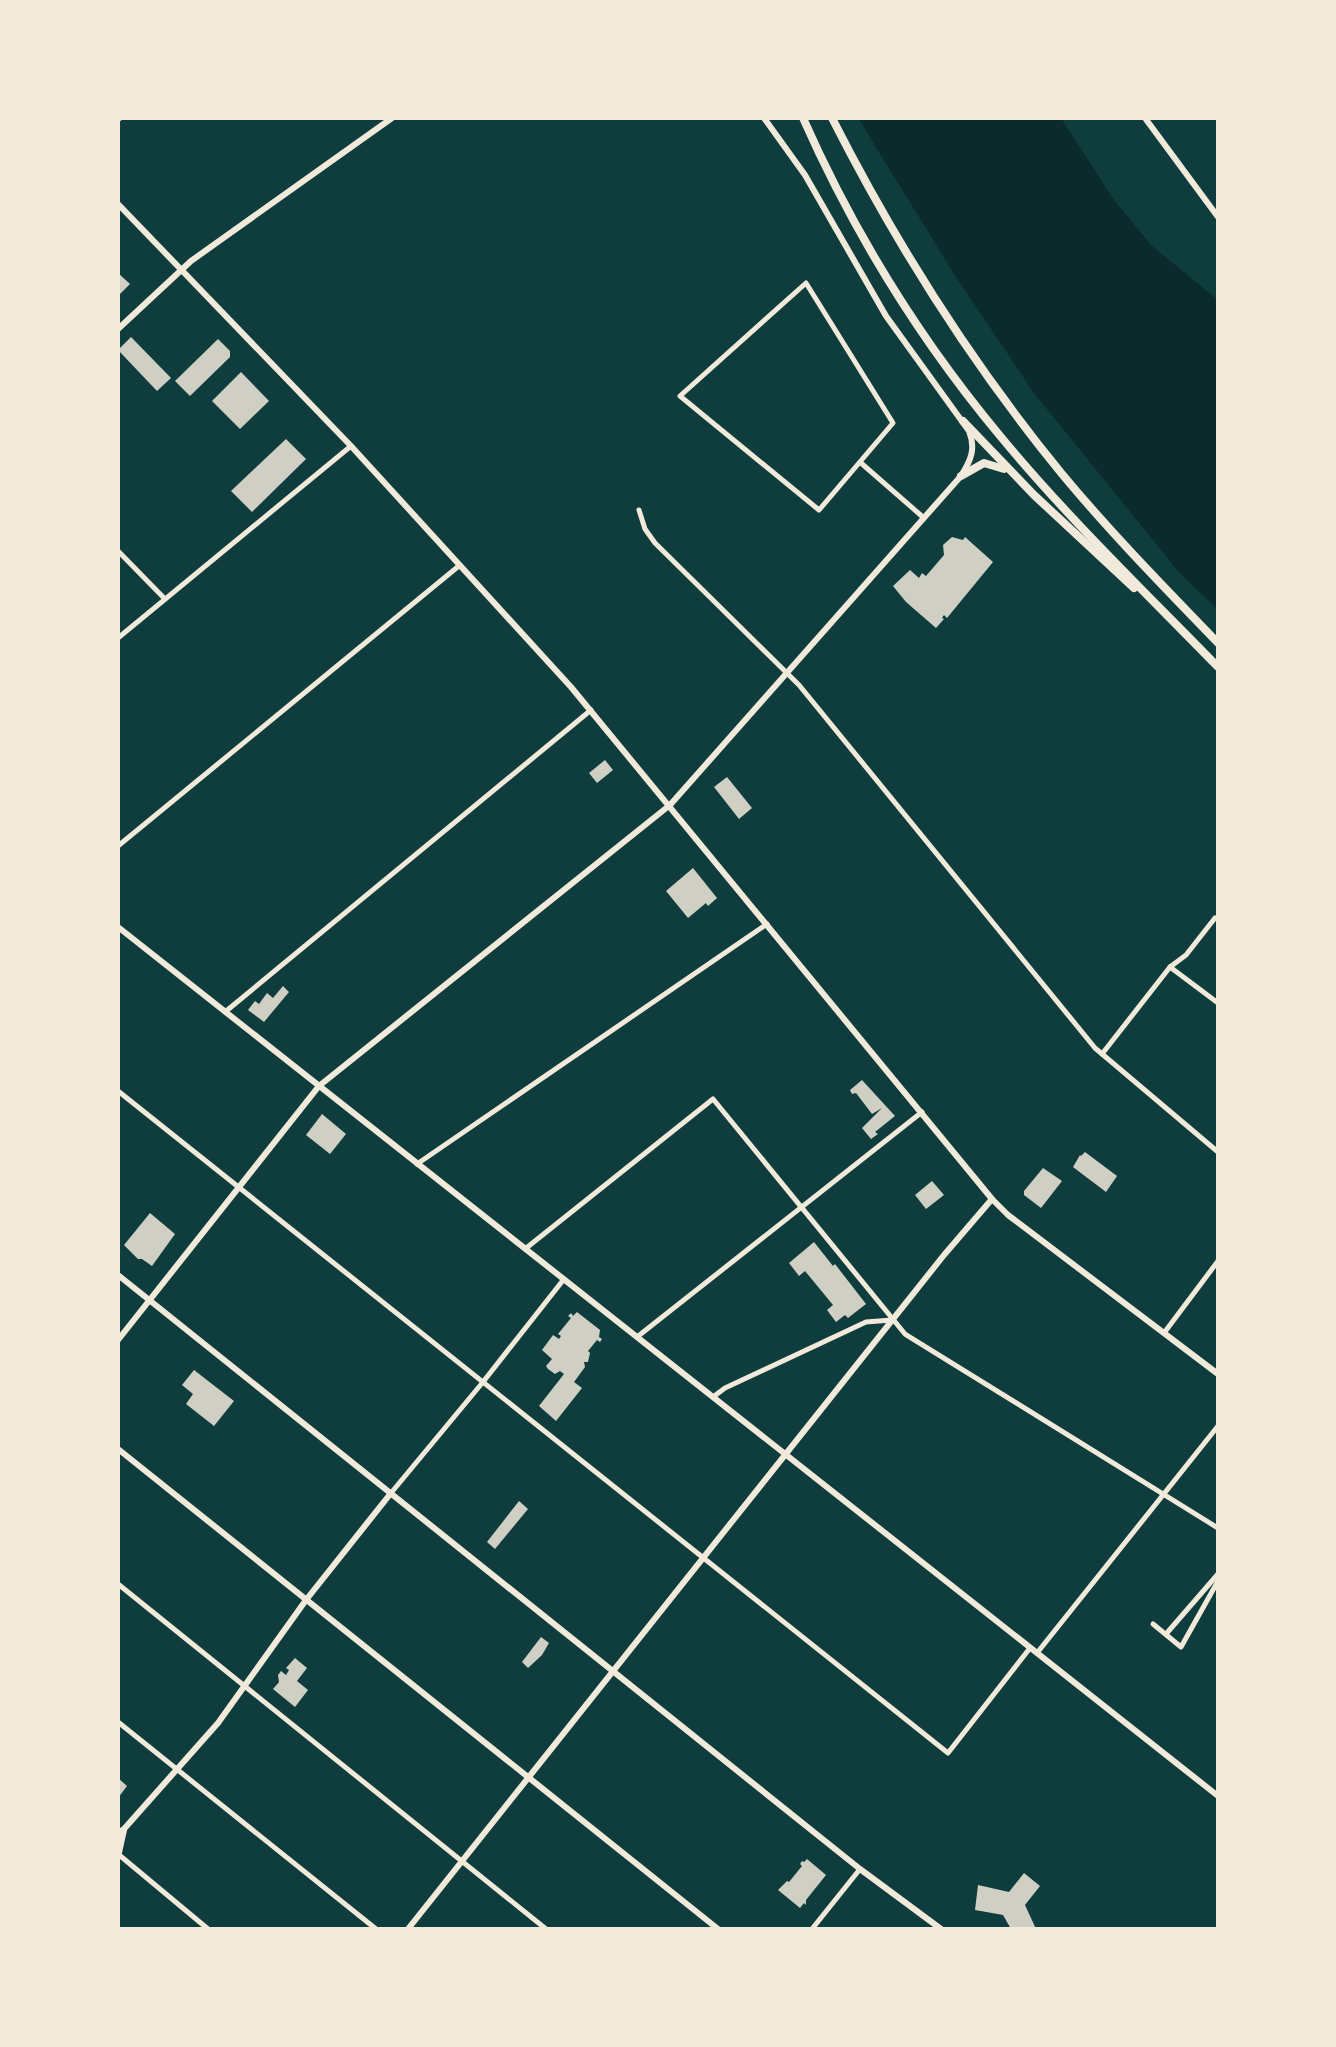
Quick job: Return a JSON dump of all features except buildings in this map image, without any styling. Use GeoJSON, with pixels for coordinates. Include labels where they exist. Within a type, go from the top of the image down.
{"type":"FeatureCollection","features":[{"type":"Feature","properties":{"kind":"highway"},"geometry":{"type":"LineString","coordinates":[[803,118],[870,252],[961,388],[1030,470],[1218,667]]}},
{"type":"Feature","properties":{"kind":"highway"},"geometry":{"type":"LineString","coordinates":[[829,118],[929,290],[1008,405],[1081,497],[1218,642]]}},
{"type":"Feature","properties":{"kind":"highway"},"geometry":{"type":"LineString","coordinates":[[963,421],[1013,475],[1083,542],[1178,626]]}},
{"type":"Feature","properties":{"kind":"highway"},"geometry":{"type":"LineString","coordinates":[[961,476],[984,463],[1000,467],[1013,475]]}},
{"type":"Feature","properties":{"kind":"street"},"geometry":{"type":"LineString","coordinates":[[118,329],[181,269],[392,118]]}},
{"type":"Feature","properties":{"kind":"street"},"geometry":{"type":"LineString","coordinates":[[118,1340],[319,1086],[670,805],[961,476],[974,448],[969,431],[886,316],[805,175],[764,118]]}},
{"type":"Feature","properties":{"kind":"street"},"geometry":{"type":"LineString","coordinates":[[1145,118],[1218,217]]}},
{"type":"Feature","properties":{"kind":"street"},"geometry":{"type":"LineString","coordinates":[[118,204],[351,446],[591,710],[992,1199],[1008,1215],[1218,1374]]}},
{"type":"Feature","properties":{"kind":"street"},"geometry":{"type":"LineString","coordinates":[[806,283],[893,423],[861,463],[819,510],[680,396],[806,283]]}},
{"type":"Feature","properties":{"kind":"street"},"geometry":{"type":"LineString","coordinates":[[118,638],[351,446]]}},
{"type":"Feature","properties":{"kind":"street"},"geometry":{"type":"LineString","coordinates":[[861,463],[924,518]]}},
{"type":"Feature","properties":{"kind":"street"},"geometry":{"type":"LineString","coordinates":[[639,510],[645,529],[655,543],[788,673],[1102,1054],[1218,1152]]}},
{"type":"Feature","properties":{"kind":"street"},"geometry":{"type":"LineString","coordinates":[[118,551],[165,599]]}},
{"type":"Feature","properties":{"kind":"street"},"geometry":{"type":"LineString","coordinates":[[118,846],[460,565]]}},
{"type":"Feature","properties":{"kind":"street"},"geometry":{"type":"LineString","coordinates":[[225,1012],[591,710]]}},
{"type":"Feature","properties":{"kind":"street"},"geometry":{"type":"LineString","coordinates":[[1102,1054],[1170,967],[1186,955],[1215,918]]}},
{"type":"Feature","properties":{"kind":"street"},"geometry":{"type":"LineString","coordinates":[[417,1164],[767,924]]}},
{"type":"Feature","properties":{"kind":"street"},"geometry":{"type":"LineString","coordinates":[[118,927],[1218,1796]]}},
{"type":"Feature","properties":{"kind":"street"},"geometry":{"type":"LineString","coordinates":[[1170,967],[1218,1003]]}},
{"type":"Feature","properties":{"kind":"street"},"geometry":{"type":"LineString","coordinates":[[118,1091],[948,1753],[1030,1648]]}},
{"type":"Feature","properties":{"kind":"street"},"geometry":{"type":"LineString","coordinates":[[525,1249],[713,1099],[910,1337],[1218,1528]]}},
{"type":"Feature","properties":{"kind":"street"},"geometry":{"type":"LineString","coordinates":[[637,1337],[922,1112]]}},
{"type":"Feature","properties":{"kind":"street"},"geometry":{"type":"LineString","coordinates":[[408,1929],[992,1199]]}},
{"type":"Feature","properties":{"kind":"street"},"geometry":{"type":"LineString","coordinates":[[1164,1333],[1218,1261]]}},
{"type":"Feature","properties":{"kind":"street"},"geometry":{"type":"LineString","coordinates":[[118,1275],[860,1869],[941,1929]]}},
{"type":"Feature","properties":{"kind":"street"},"geometry":{"type":"LineString","coordinates":[[208,1929],[118,1856],[121,1831],[178,1770],[246,1687],[306,1600],[564,1279]]}},
{"type":"Feature","properties":{"kind":"street"},"geometry":{"type":"LineString","coordinates":[[713,1397],[725,1388],[866,1322],[893,1320]]}},
{"type":"Feature","properties":{"kind":"street"},"geometry":{"type":"LineString","coordinates":[[1037,1653],[1218,1426]]}},
{"type":"Feature","properties":{"kind":"street"},"geometry":{"type":"LineString","coordinates":[[118,1449],[718,1929]]}},
{"type":"Feature","properties":{"kind":"street"},"geometry":{"type":"LineString","coordinates":[[1166,1634],[1218,1574]]}},
{"type":"Feature","properties":{"kind":"street"},"geometry":{"type":"LineString","coordinates":[[1153,1624],[1181,1647],[1218,1581]]}},
{"type":"Feature","properties":{"kind":"street"},"geometry":{"type":"LineString","coordinates":[[118,1584],[546,1929]]}},
{"type":"Feature","properties":{"kind":"street"},"geometry":{"type":"LineString","coordinates":[[118,1722],[376,1929]]}},
{"type":"Feature","properties":{"kind":"street"},"geometry":{"type":"LineString","coordinates":[[812,1929],[860,1869]]}},
{"type":"Feature","properties":{"kind":"water"},"geometry":{"type":"Polygon","coordinates":[[[858,118],[1061,118],[1114,200],[1152,246],[1218,300],[1218,610],[1178,571],[1034,393],[956,277],[858,118]]]}}]}
